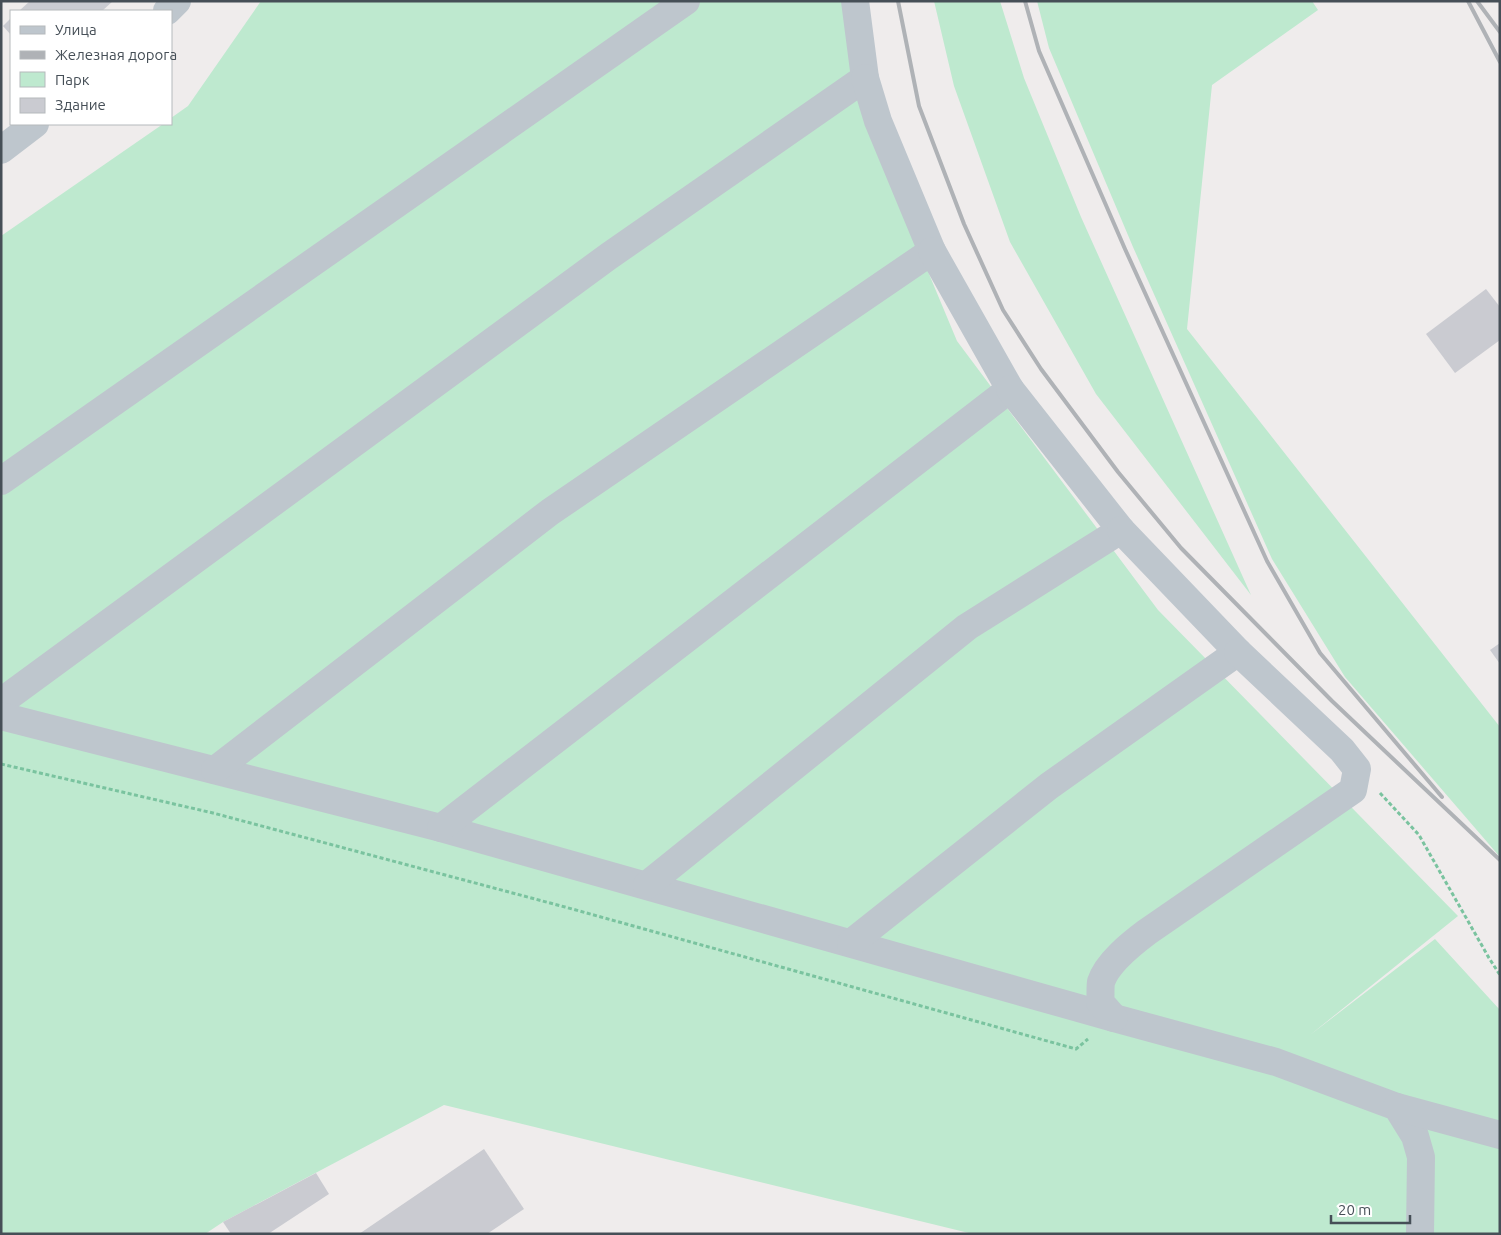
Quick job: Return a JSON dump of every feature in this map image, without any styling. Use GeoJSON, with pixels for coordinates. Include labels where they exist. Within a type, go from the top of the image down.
{"type":"FeatureCollection","features":[{"type":"Feature","properties":{"kind":"lane"},"geometry":{"type":"LineString","coordinates":[[168,10],[178,1]]}},
{"type":"Feature","properties":{"kind":"lane"},"geometry":{"type":"LineString","coordinates":[[1,481],[686,1]]}},
{"type":"Feature","properties":{"kind":"lane"},"geometry":{"type":"LineString","coordinates":[[856,1],[865,78],[878,121],[932,251],[1010,389],[1121,530],[1238,652],[1342,750],[1356,769],[1353,790],[1146,932],[1126,948],[1101,982],[1100,1002],[1114,1018]]}},
{"type":"Feature","properties":{"kind":"lane"},"geometry":{"type":"LineString","coordinates":[[1,702],[609,256],[865,78]]}},
{"type":"Feature","properties":{"kind":"lane"},"geometry":{"type":"LineString","coordinates":[[1,150],[34,125]]}},
{"type":"Feature","properties":{"kind":"lane"},"geometry":{"type":"LineString","coordinates":[[215,770],[550,512],[932,251]]}},
{"type":"Feature","properties":{"kind":"lane"},"geometry":{"type":"LineString","coordinates":[[441,828],[1010,389]]}},
{"type":"Feature","properties":{"kind":"lane"},"geometry":{"type":"LineString","coordinates":[[647,885],[967,627],[1121,530]]}},
{"type":"Feature","properties":{"kind":"lane"},"geometry":{"type":"LineString","coordinates":[[852,943],[1049,786],[1238,652]]}},
{"type":"Feature","properties":{"kind":"lane"},"geometry":{"type":"LineString","coordinates":[[1,716],[441,828],[647,885],[1114,1018],[1276,1062],[1397,1108],[1500,1134]]}},
{"type":"Feature","properties":{"kind":"lane"},"geometry":{"type":"LineString","coordinates":[[1397,1108],[1415,1136],[1421,1156],[1420,1234]]}},
{"type":"Feature","properties":{"kind":"path"},"geometry":{"type":"LineString","coordinates":[[1,764],[222,815],[565,907],[1076,1048],[1114,1018]]}},
{"type":"Feature","properties":{"kind":"path"},"geometry":{"type":"LineString","coordinates":[[1356,769],[1419,835],[1488,958],[1500,975]]}},
{"type":"Feature","properties":{"kind":"green space"},"geometry":{"type":"Polygon","coordinates":[[[261,1],[847,1],[865,121],[957,341],[1158,610],[1458,916],[1310,1035],[1435,939],[1500,1010],[1500,1234],[973,1234],[444,1105],[223,1222],[205,1234],[1,1234],[1,236],[162,125],[172,125],[172,117],[188,106],[261,1]]]}},
{"type":"Feature","properties":{"kind":"green space"},"geometry":{"type":"Polygon","coordinates":[[[934,1],[1000,1],[1024,78],[1081,217],[1251,595],[1096,394],[1010,242],[954,86],[934,1]]]}},
{"type":"Feature","properties":{"kind":"green space"},"geometry":{"type":"Polygon","coordinates":[[[1037,1],[1312,1],[1318,10],[1212,85],[1187,329],[1500,727],[1500,857],[1345,677],[1272,559],[1133,247],[1049,48],[1037,1]]]}},
{"type":"Feature","properties":{"kind":"building"},"geometry":{"type":"Polygon","coordinates":[[[30,1],[113,1],[103,10],[20,10],[30,1]]]}},
{"type":"Feature","properties":{"kind":"building"},"geometry":{"type":"Polygon","coordinates":[[[10,19],[10,34],[3,26],[10,19]]]}},
{"type":"Feature","properties":{"kind":"building"},"geometry":{"type":"Polygon","coordinates":[[[1486,289],[1500,307],[1500,340],[1455,373],[1426,334],[1486,289]]]}},
{"type":"Feature","properties":{"kind":"building"},"geometry":{"type":"Polygon","coordinates":[[[1500,643],[1500,664],[1490,650],[1500,643]]]}},
{"type":"Feature","properties":{"kind":"building"},"geometry":{"type":"Polygon","coordinates":[[[484,1149],[524,1209],[487,1234],[359,1234],[484,1149]]]}},
{"type":"Feature","properties":{"kind":"building"},"geometry":{"type":"Polygon","coordinates":[[[316,1173],[329,1194],[268,1234],[231,1234],[223,1222],[316,1173]]]}},
{"type":"Feature","properties":{"kind":"railway"},"geometry":{"type":"LineString","coordinates":[[898,1],[919,106],[964,224],[1003,310],[1041,369],[1118,472],[1181,548],[1332,701],[1500,860]]}},
{"type":"Feature","properties":{"kind":"railway"},"geometry":{"type":"LineString","coordinates":[[1025,1],[1039,51],[1125,249],[1267,561],[1320,653],[1442,797]]}},
{"type":"Feature","properties":{"kind":"railway"},"geometry":{"type":"LineString","coordinates":[[1468,1],[1500,62]]}},
{"type":"Feature","properties":{"kind":"railway"},"geometry":{"type":"LineString","coordinates":[[1477,1],[1500,32]]}}]}
